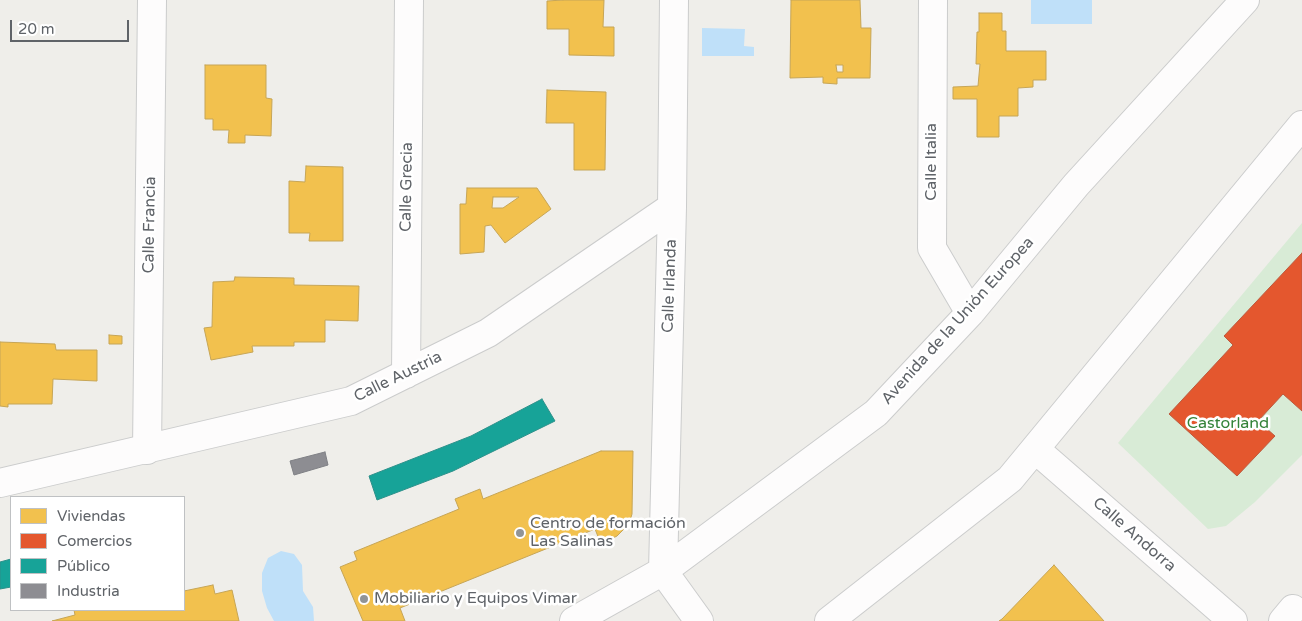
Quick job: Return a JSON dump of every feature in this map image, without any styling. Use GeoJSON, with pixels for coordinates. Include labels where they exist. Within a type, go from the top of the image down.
{"type":"FeatureCollection","features":[{"type":"Feature","properties":{"kind":"street","name":"Calle Francia"},"geometry":{"type":"LineString","coordinates":[[148,450],[152,0]]}},
{"type":"Feature","properties":{"kind":"street","name":"Calle Grecia"},"geometry":{"type":"LineString","coordinates":[[406,374],[409,0]]}},
{"type":"Feature","properties":{"kind":"street","name":"Calle Irlanda"},"geometry":{"type":"LineString","coordinates":[[663,571],[672,207],[674,0]]}},
{"type":"Feature","properties":{"kind":"street","name":"Calle Italia"},"geometry":{"type":"LineString","coordinates":[[933,0],[932,248],[970,313]]}},
{"type":"Feature","properties":{"kind":"street","name":"Avenida de la Unión Europea"},"geometry":{"type":"LineString","coordinates":[[583,619],[663,571],[876,413],[970,313],[1076,185],[1236,4]]}},
{"type":"Feature","properties":{"kind":"street"},"geometry":{"type":"LineString","coordinates":[[829,621],[1010,479],[1302,125]]}},
{"type":"Feature","properties":{"kind":"street","name":"Calle Austria"},"geometry":{"type":"LineString","coordinates":[[0,483],[148,450],[294,413],[351,401],[488,333],[672,207]]}},
{"type":"Feature","properties":{"kind":"street","name":"Calle Andorra"},"geometry":{"type":"LineString","coordinates":[[1035,449],[1233,621]]}},
{"type":"Feature","properties":{"kind":"street"},"geometry":{"type":"LineString","coordinates":[[663,571],[699,621]]}},
{"type":"Feature","properties":{"kind":"green space","name":"Castorland"},"geometry":{"type":"Polygon","coordinates":[[[1302,223],[1302,455],[1255,502],[1226,526],[1208,529],[1118,443],[1302,223]]]}},
{"type":"Feature","properties":{"kind":"water"},"geometry":{"type":"Polygon","coordinates":[[[1031,0],[1092,0],[1092,24],[1031,24],[1031,0]]]}},
{"type":"Feature","properties":{"kind":"water"},"geometry":{"type":"Polygon","coordinates":[[[702,28],[745,29],[744,46],[754,47],[754,56],[702,56],[702,28]]]}},
{"type":"Feature","properties":{"kind":"water"},"geometry":{"type":"Polygon","coordinates":[[[281,551],[294,554],[302,565],[303,591],[313,607],[314,621],[274,621],[267,608],[262,591],[262,573],[268,558],[281,551]]]}},
{"type":"Feature","properties":{"kind":"building: Viviendas"},"geometry":{"type":"Polygon","coordinates":[[[604,0],[603,27],[614,27],[614,56],[569,55],[569,29],[547,29],[547,1],[604,0]]]}},
{"type":"Feature","properties":{"kind":"building: Viviendas"},"geometry":{"type":"Polygon","coordinates":[[[791,0],[860,0],[861,28],[871,28],[870,78],[837,78],[837,84],[823,83],[823,77],[790,78],[791,0]],[[836,65],[837,72],[843,72],[843,65],[836,65]]]}},
{"type":"Feature","properties":{"kind":"building: Viviendas"},"geometry":{"type":"Polygon","coordinates":[[[979,13],[1002,13],[1002,31],[1006,31],[1006,51],[1046,51],[1046,80],[1033,80],[1033,87],[1018,88],[1018,116],[999,116],[999,137],[977,137],[977,99],[953,99],[953,87],[978,86],[980,64],[976,64],[979,13]]]}},
{"type":"Feature","properties":{"kind":"building: Viviendas"},"geometry":{"type":"Polygon","coordinates":[[[205,65],[266,65],[266,98],[272,99],[271,136],[245,135],[245,143],[228,143],[229,130],[213,130],[213,119],[205,119],[205,65]]]}},
{"type":"Feature","properties":{"kind":"building: Viviendas"},"geometry":{"type":"Polygon","coordinates":[[[547,90],[606,92],[605,170],[574,170],[574,123],[546,123],[547,90]]]}},
{"type":"Feature","properties":{"kind":"building: Viviendas"},"geometry":{"type":"Polygon","coordinates":[[[306,166],[343,167],[343,241],[309,241],[310,233],[289,233],[289,181],[305,182],[306,166]]]}},
{"type":"Feature","properties":{"kind":"building: Viviendas"},"geometry":{"type":"Polygon","coordinates":[[[467,188],[537,188],[551,209],[505,243],[491,225],[485,226],[484,252],[460,254],[460,204],[466,204],[467,188]],[[493,197],[492,208],[503,208],[519,197],[493,197]]]}},
{"type":"Feature","properties":{"kind":"building: Viviendas"},"geometry":{"type":"Polygon","coordinates":[[[235,277],[294,278],[294,285],[359,286],[358,321],[325,320],[325,342],[294,342],[294,346],[252,346],[253,352],[211,360],[204,328],[212,327],[213,282],[234,281],[235,277]]]}},
{"type":"Feature","properties":{"kind":"building: Viviendas"},"geometry":{"type":"Polygon","coordinates":[[[109,335],[122,336],[122,344],[109,344],[109,335]]]}},
{"type":"Feature","properties":{"kind":"building: Viviendas"},"geometry":{"type":"Polygon","coordinates":[[[0,342],[55,344],[56,350],[97,350],[97,381],[53,379],[52,404],[8,404],[8,407],[0,406],[0,342]]]}},
{"type":"Feature","properties":{"kind":"building: Viviendas"},"geometry":{"type":"Polygon","coordinates":[[[601,451],[633,451],[632,514],[629,524],[617,536],[601,544],[595,529],[400,608],[405,621],[363,621],[340,567],[357,560],[354,552],[459,509],[455,499],[480,489],[483,499],[601,451]]]}},
{"type":"Feature","properties":{"kind":"building: Viviendas"},"geometry":{"type":"Polygon","coordinates":[[[1054,565],[1104,621],[999,621],[1002,619],[1054,565]]]}},
{"type":"Feature","properties":{"kind":"building: Viviendas"},"geometry":{"type":"Polygon","coordinates":[[[213,585],[215,594],[232,590],[239,621],[52,621],[75,615],[74,611],[185,611],[185,591],[213,585]]]}},
{"type":"Feature","properties":{"kind":"building: Comercios"},"geometry":{"type":"Polygon","coordinates":[[[1302,253],[1302,411],[1283,394],[1258,421],[1275,436],[1237,476],[1169,414],[1233,345],[1224,336],[1302,253]]]}},
{"type":"Feature","properties":{"kind":"building: Público"},"geometry":{"type":"Polygon","coordinates":[[[542,399],[555,421],[453,471],[377,500],[369,476],[471,436],[542,399]]]}},
{"type":"Feature","properties":{"kind":"building: Público"},"geometry":{"type":"Polygon","coordinates":[[[10,559],[10,587],[0,589],[0,562],[10,559]]]}},
{"type":"Feature","properties":{"kind":"building: Industria"},"geometry":{"type":"Polygon","coordinates":[[[325,452],[328,465],[294,475],[290,461],[325,452]]]}},
{"type":"Feature","properties":{"kind":"place","name":"Centro de formación Las Salinas"},"geometry":{"type":"Point","coordinates":[520,533]}},
{"type":"Feature","properties":{"kind":"place","name":"Mobiliario y Equipos Vimar"},"geometry":{"type":"Point","coordinates":[364,599]}}]}
